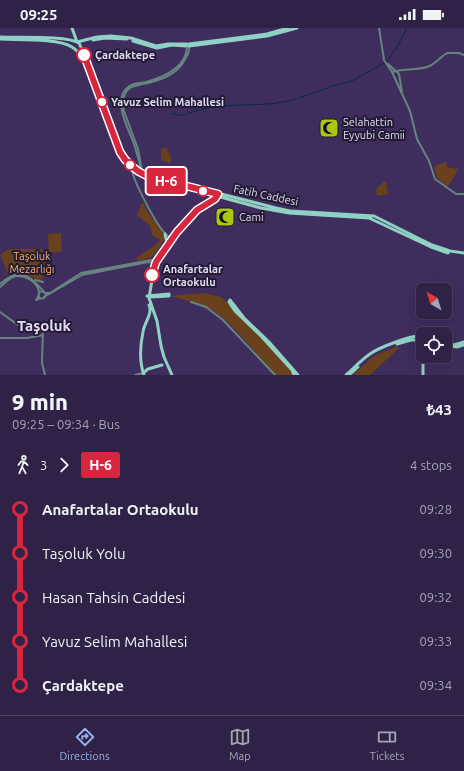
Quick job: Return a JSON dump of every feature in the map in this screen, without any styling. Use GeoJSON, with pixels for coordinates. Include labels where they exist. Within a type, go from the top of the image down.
{"type":"FeatureCollection","features":[{"type":"Feature","properties":{"kind":"main road"},"geometry":{"type":"LineString","coordinates":[[72,28],[77,42]]}},
{"type":"Feature","properties":{"kind":"main road"},"geometry":{"type":"LineString","coordinates":[[77,42],[97,37],[111,36],[131,38],[156,46],[168,44],[188,46],[267,34],[288,28]]}},
{"type":"Feature","properties":{"kind":"main road"},"geometry":{"type":"LineString","coordinates":[[78,53],[81,50],[82,43],[109,38],[129,40],[158,48],[172,45],[188,46],[267,36],[297,28]]}},
{"type":"Feature","properties":{"kind":"main road"},"geometry":{"type":"LineString","coordinates":[[70,46],[74,38],[74,34]]}},
{"type":"Feature","properties":{"kind":"main road"},"geometry":{"type":"LineString","coordinates":[[0,38],[72,40],[77,42],[81,46],[120,152],[127,162],[143,175]]}},
{"type":"Feature","properties":{"kind":"main road"},"geometry":{"type":"LineString","coordinates":[[0,38],[54,41],[70,46],[78,53],[83,59],[116,148],[125,163],[132,170],[143,175],[277,211],[373,218],[432,247],[450,253],[464,254]]}},
{"type":"Feature","properties":{"kind":"main road"},"geometry":{"type":"LineString","coordinates":[[143,374],[140,358],[143,332],[150,308],[148,296],[154,262],[171,237],[195,210],[217,195]]}},
{"type":"Feature","properties":{"kind":"main road"},"geometry":{"type":"LineString","coordinates":[[154,262],[186,221],[198,209],[217,195]]}},
{"type":"Feature","properties":{"kind":"main road"},"geometry":{"type":"LineString","coordinates":[[165,234],[167,243]]}},
{"type":"Feature","properties":{"kind":"main road"},"geometry":{"type":"LineString","coordinates":[[148,296],[169,295]]}},
{"type":"Feature","properties":{"kind":"main road"},"geometry":{"type":"LineString","coordinates":[[148,296],[155,315],[164,357],[172,375]]}},
{"type":"Feature","properties":{"kind":"main road"},"geometry":{"type":"LineString","coordinates":[[230,301],[239,314],[269,342],[295,374]]}},
{"type":"Feature","properties":{"kind":"main road"},"geometry":{"type":"LineString","coordinates":[[148,317],[152,314],[155,315]]}},
{"type":"Feature","properties":{"kind":"main road"},"geometry":{"type":"LineString","coordinates":[[349,375],[371,355],[416,336]]}},
{"type":"Feature","properties":{"kind":"main road"},"geometry":{"type":"LineString","coordinates":[[346,375],[370,354],[400,342],[416,340]]}},
{"type":"Feature","properties":{"kind":"main road"},"geometry":{"type":"LineString","coordinates":[[452,345],[464,343]]}},
{"type":"Feature","properties":{"kind":"main road"},"geometry":{"type":"LineString","coordinates":[[162,365],[164,357]]}},
{"type":"Feature","properties":{"kind":"main road"},"geometry":{"type":"LineString","coordinates":[[423,363],[423,375]]}},
{"type":"Feature","properties":{"kind":"main road"},"geometry":{"type":"LineString","coordinates":[[141,365],[148,369]]}},
{"type":"Feature","properties":{"kind":"main road"},"geometry":{"type":"LineString","coordinates":[[143,374],[148,369],[162,365],[166,366],[172,375]]}},
{"type":"Feature","properties":{"kind":"street"},"geometry":{"type":"LineString","coordinates":[[378,28],[384,60],[397,81],[410,111],[417,139],[429,161],[435,179],[456,194],[464,194]]}},
{"type":"Feature","properties":{"kind":"street"},"geometry":{"type":"LineString","coordinates":[[143,175],[138,149],[121,102],[125,90],[134,84],[156,79],[171,72],[181,62],[188,46]]}},
{"type":"Feature","properties":{"kind":"street"},"geometry":{"type":"LineString","coordinates":[[392,72],[429,66],[447,53],[459,53],[464,55]]}},
{"type":"Feature","properties":{"kind":"street"},"geometry":{"type":"LineString","coordinates":[[385,62],[400,76]]}},
{"type":"Feature","properties":{"kind":"street"},"geometry":{"type":"LineString","coordinates":[[402,93],[400,76],[403,71]]}},
{"type":"Feature","properties":{"kind":"street"},"geometry":{"type":"LineString","coordinates":[[132,170],[133,177],[150,211],[165,234],[171,237]]}},
{"type":"Feature","properties":{"kind":"street"},"geometry":{"type":"LineString","coordinates":[[39,294],[41,291],[50,293],[81,273],[146,261],[154,262]]}},
{"type":"Feature","properties":{"kind":"street"},"geometry":{"type":"LineString","coordinates":[[0,287],[12,277],[29,279],[36,284],[39,289],[39,294],[36,300],[52,294],[79,276],[85,274],[154,262]]}},
{"type":"Feature","properties":{"kind":"street"},"geometry":{"type":"LineString","coordinates":[[0,284],[14,274],[28,276],[45,292]]}},
{"type":"Feature","properties":{"kind":"street"},"geometry":{"type":"LineString","coordinates":[[34,280],[43,282]]}},
{"type":"Feature","properties":{"kind":"street"},"geometry":{"type":"LineString","coordinates":[[43,298],[45,292]]}},
{"type":"Feature","properties":{"kind":"street"},"geometry":{"type":"LineString","coordinates":[[39,294],[43,298]]}},
{"type":"Feature","properties":{"kind":"street"},"geometry":{"type":"LineString","coordinates":[[191,302],[206,308],[223,320],[274,375]]}},
{"type":"Feature","properties":{"kind":"street"},"geometry":{"type":"LineString","coordinates":[[0,312],[18,325],[29,325],[42,328],[42,363],[45,375]]}},
{"type":"Feature","properties":{"kind":"street"},"geometry":{"type":"LineString","coordinates":[[0,338],[27,338],[43,335]]}},
{"type":"Feature","properties":{"kind":"street"},"geometry":{"type":"LineString","coordinates":[[135,375],[143,374]]}},
{"type":"Feature","properties":{"kind":"green space"},"geometry":{"type":"Polygon","coordinates":[[[166,147],[172,161],[170,161],[170,163],[161,160],[161,149],[166,147]]]}},
{"type":"Feature","properties":{"kind":"green space"},"geometry":{"type":"Polygon","coordinates":[[[446,162],[447,167],[458,169],[452,181],[447,186],[437,178],[434,166],[446,162]]]}},
{"type":"Feature","properties":{"kind":"green space"},"geometry":{"type":"Polygon","coordinates":[[[385,181],[388,194],[377,196],[376,189],[385,181]]]}},
{"type":"Feature","properties":{"kind":"green space"},"geometry":{"type":"Polygon","coordinates":[[[142,203],[164,234],[165,239],[154,255],[150,258],[137,261],[136,258],[160,240],[152,235],[150,226],[137,215],[142,203]]]}},
{"type":"Feature","properties":{"kind":"green space"},"geometry":{"type":"Polygon","coordinates":[[[61,233],[62,252],[49,253],[48,234],[61,233]]]}},
{"type":"Feature","properties":{"kind":"green space","name":"Taşoluk Mezarlığı"},"geometry":{"type":"Polygon","coordinates":[[[9,249],[42,249],[45,264],[42,279],[39,280],[20,273],[9,275],[0,255],[9,249]]]}},
{"type":"Feature","properties":{"kind":"green space"},"geometry":{"type":"Polygon","coordinates":[[[203,293],[221,297],[228,303],[265,341],[290,369],[293,375],[276,375],[229,323],[214,311],[202,305],[171,296],[203,293]]]}},
{"type":"Feature","properties":{"kind":"green space"},"geometry":{"type":"Polygon","coordinates":[[[398,346],[398,349],[370,375],[353,375],[374,356],[398,346]]]}},
{"type":"Feature","properties":{"kind":"waterway"},"geometry":{"type":"LineString","coordinates":[[387,61],[396,49],[407,28]]}},
{"type":"Feature","properties":{"kind":"waterway"},"geometry":{"type":"LineString","coordinates":[[330,87],[352,81],[384,63]]}},
{"type":"Feature","properties":{"kind":"waterway"},"geometry":{"type":"LineString","coordinates":[[299,98],[328,88]]}},
{"type":"Feature","properties":{"kind":"waterway"},"geometry":{"type":"LineString","coordinates":[[187,114],[214,107],[269,104],[296,99]]}},
{"type":"Feature","properties":{"kind":"waterway"},"geometry":{"type":"LineString","coordinates":[[171,113],[185,115]]}},
{"type":"Feature","properties":{"kind":"bus line","name":"H-6"},"geometry":{"type":"LineString","coordinates":[[84,55],[123,158],[142,174],[152,178],[218,194],[215,199],[197,210],[177,232],[156,262],[152,275]]}},
{"type":"Feature","properties":{"kind":"place","name":"Çardaktepe"},"geometry":{"type":"Point","coordinates":[84,55]}},
{"type":"Feature","properties":{"kind":"place","name":"Yavuz Selim Mahallesi"},"geometry":{"type":"Point","coordinates":[102,102]}},
{"type":"Feature","properties":{"kind":"place","name":"Selahattin Eyyubi Camii"},"geometry":{"type":"Point","coordinates":[329,128]}},
{"type":"Feature","properties":{"kind":"place","name":"Cami"},"geometry":{"type":"Point","coordinates":[225,217]}},
{"type":"Feature","properties":{"kind":"place","name":"Anafartalar Ortaokulu"},"geometry":{"type":"Point","coordinates":[152,275]}},
{"type":"Feature","properties":{"kind":"district","name":"Taşoluk"},"geometry":{"type":"Point","coordinates":[44,326]}}]}
